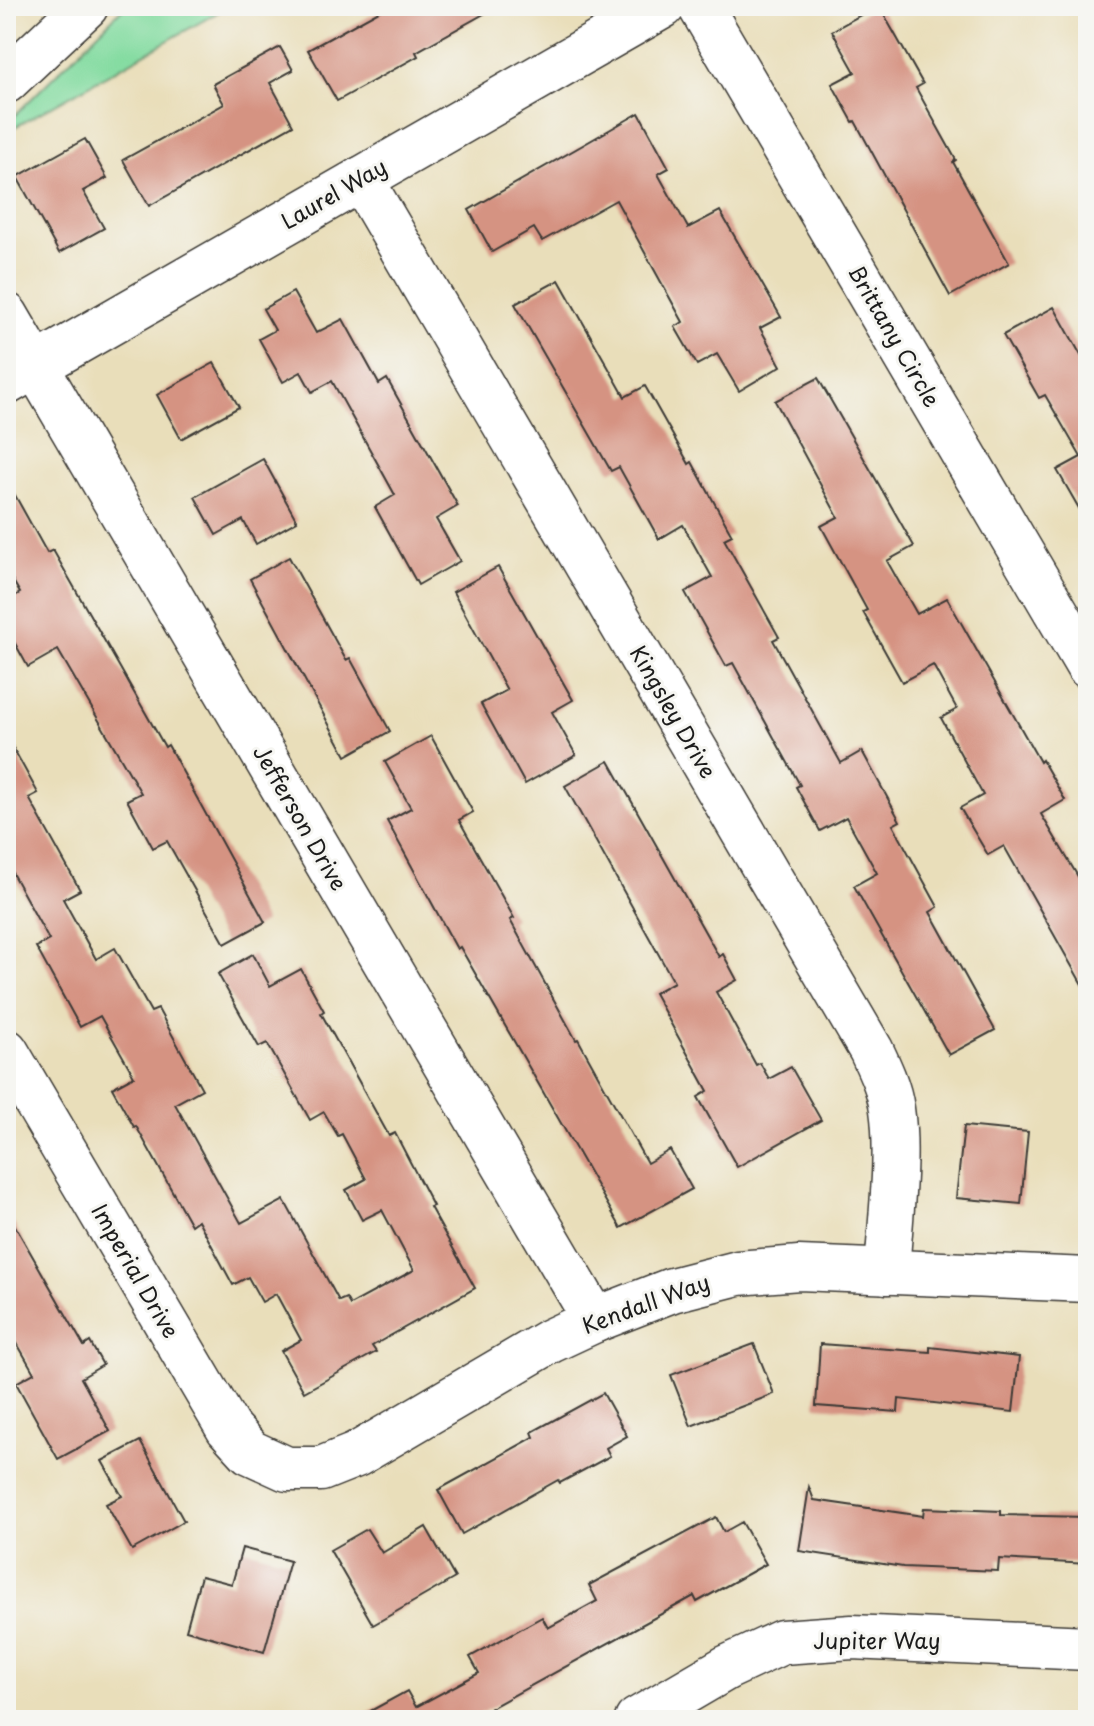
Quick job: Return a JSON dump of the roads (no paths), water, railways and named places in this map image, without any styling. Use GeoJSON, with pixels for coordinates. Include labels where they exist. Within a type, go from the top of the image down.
{"type":"FeatureCollection","features":[{"type":"Feature","properties":{"kind":"street"},"geometry":{"type":"LineString","coordinates":[[6,81],[86,6]]}},
{"type":"Feature","properties":{"kind":"street","name":"Laurel Way"},"geometry":{"type":"LineString","coordinates":[[20,375],[663,6]]}},
{"type":"Feature","properties":{"kind":"street","name":"Brittany Circle"},"geometry":{"type":"LineString","coordinates":[[700,6],[1088,666]]}},
{"type":"Feature","properties":{"kind":"street","name":"Kingsley Drive"},"geometry":{"type":"LineString","coordinates":[[361,179],[871,1050],[892,1107],[894,1137],[887,1272]]}},
{"type":"Feature","properties":{"kind":"street","name":"Jefferson Drive"},"geometry":{"type":"LineString","coordinates":[[6,315],[20,375],[595,1320]]}},
{"type":"Feature","properties":{"kind":"street","name":"Imperial Drive"},"geometry":{"type":"LineString","coordinates":[[6,1051],[228,1428],[250,1452],[287,1469]]}},
{"type":"Feature","properties":{"kind":"street","name":"Kendall Way"},"geometry":{"type":"LineString","coordinates":[[287,1469],[321,1469],[356,1455],[550,1341],[672,1290],[738,1273],[799,1268],[1088,1280]]}},
{"type":"Feature","properties":{"kind":"street","name":"Jupiter Way"},"geometry":{"type":"LineString","coordinates":[[637,1720],[726,1668],[782,1642],[852,1637],[1088,1648]]}}]}
